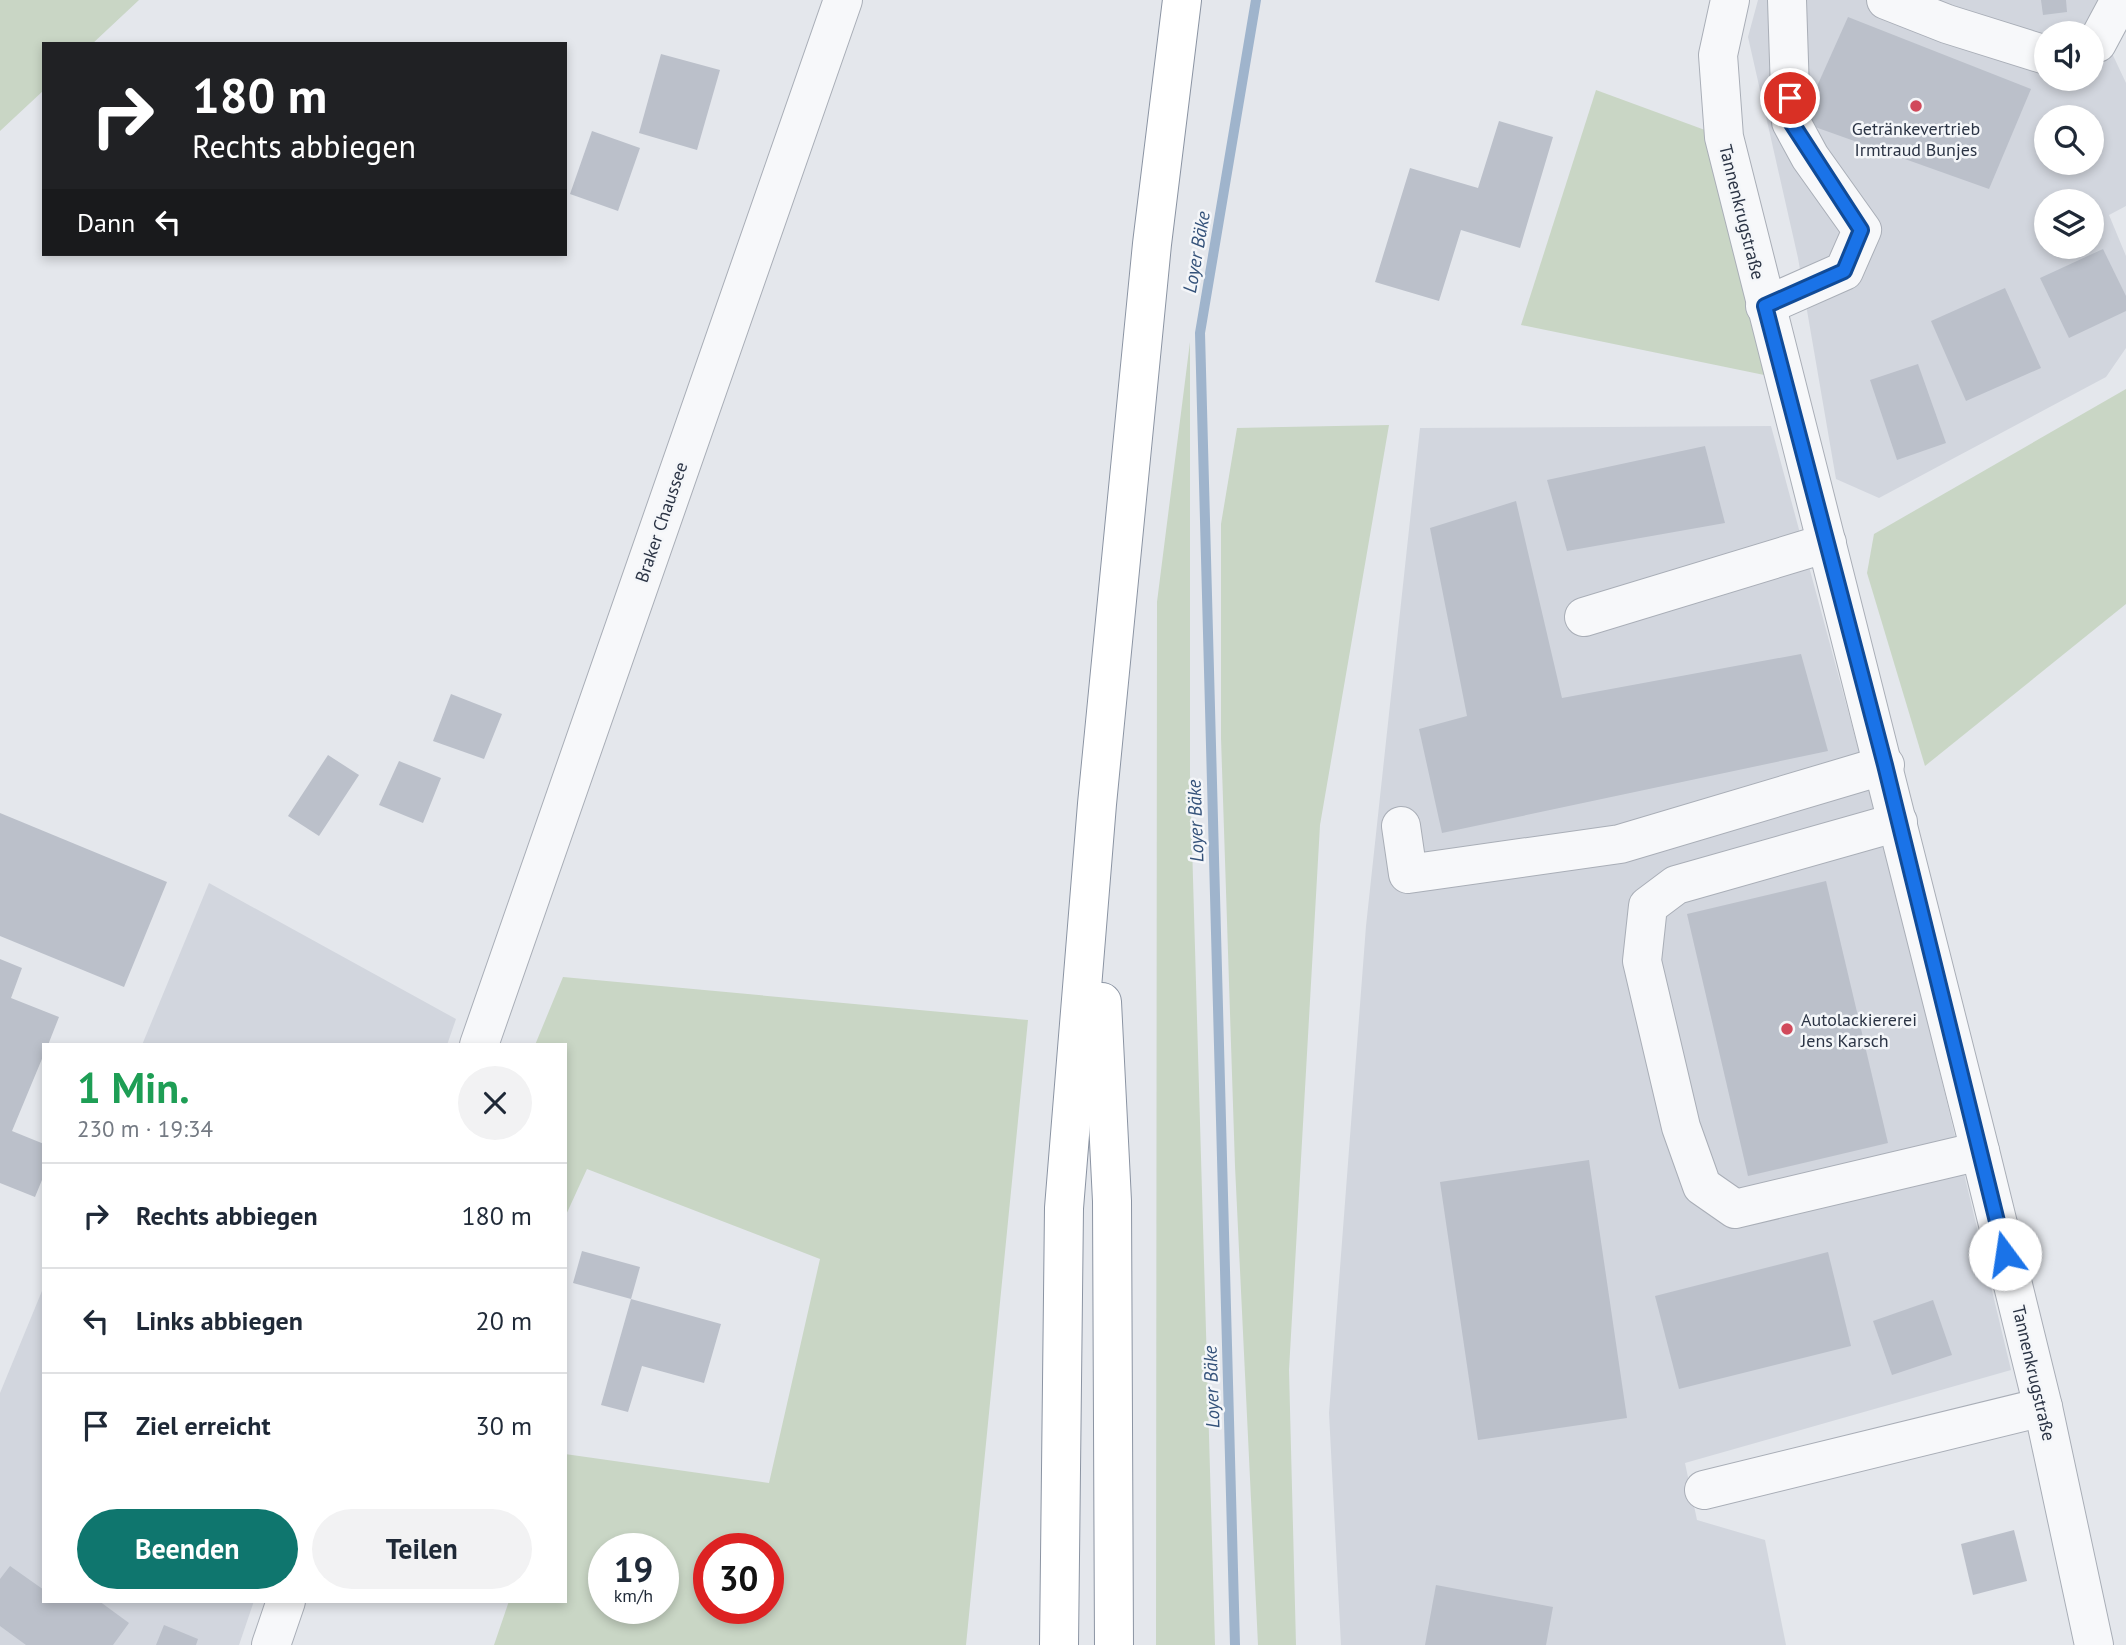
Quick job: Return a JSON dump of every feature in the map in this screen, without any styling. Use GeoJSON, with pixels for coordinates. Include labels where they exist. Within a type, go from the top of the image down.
{"type":"FeatureCollection","features":[{"type":"Feature","properties":{"kind":"highway"},"geometry":{"type":"LineString","coordinates":[[1059,1645],[1064,1208],[1097,804],[1153,230],[1182,0]]}},
{"type":"Feature","properties":{"kind":"highway"},"geometry":{"type":"LineString","coordinates":[[1097,804],[1104,1071],[1112,1201],[1114,1645]]}},
{"type":"Feature","properties":{"kind":"street","name":"Braker Chaussee"},"geometry":{"type":"LineString","coordinates":[[480,1043],[843,0]]}},
{"type":"Feature","properties":{"kind":"street","name":"Tannenkrugstraße"},"geometry":{"type":"LineString","coordinates":[[1730,0],[1717,55],[1724,137],[1765,306],[1885,765],[2043,1407],[2094,1645]]}},
{"type":"Feature","properties":{"kind":"street"},"geometry":{"type":"LineString","coordinates":[[1765,306],[1844,271],[1861,230],[1791,122],[1787,0]]}},
{"type":"Feature","properties":{"kind":"street"},"geometry":{"type":"LineString","coordinates":[[1886,0],[1947,24],[2034,51]]}},
{"type":"Feature","properties":{"kind":"street"},"geometry":{"type":"LineString","coordinates":[[2104,30],[2120,0]]}},
{"type":"Feature","properties":{"kind":"street"},"geometry":{"type":"LineString","coordinates":[[1584,617],[1826,543]]}},
{"type":"Feature","properties":{"kind":"street"},"geometry":{"type":"LineString","coordinates":[[1401,826],[1408,874],[1620,844],[1885,765]]}},
{"type":"Feature","properties":{"kind":"street"},"geometry":{"type":"LineString","coordinates":[[1898,822],[1676,885],[1648,906],[1642,961],[1681,1127],[1702,1186],[1735,1209],[1980,1152]]}},
{"type":"Feature","properties":{"kind":"street"},"geometry":{"type":"LineString","coordinates":[[1704,1490],[2043,1407]]}},
{"type":"Feature","properties":{"kind":"street"},"geometry":{"type":"LineString","coordinates":[[271,1645],[285,1603]]}},
{"type":"Feature","properties":{"kind":"shaded area"},"geometry":{"type":"Polygon","coordinates":[[[1758,0],[2101,0],[2110,49],[2126,83],[2126,206],[2109,215],[2126,256],[2126,348],[2106,377],[1879,498],[1836,479],[1798,258],[1748,37],[1758,0]]]}},
{"type":"Feature","properties":{"kind":"shaded area"},"geometry":{"type":"Polygon","coordinates":[[[1771,426],[1894,881],[2011,1370],[1685,1463],[1697,1520],[1765,1540],[1786,1645],[1341,1645],[1329,1413],[1366,926],[1420,428],[1771,426]]]}},
{"type":"Feature","properties":{"kind":"shaded area"},"geometry":{"type":"Polygon","coordinates":[[[209,883],[456,1019],[448,1043],[143,1043],[209,883]]]}},
{"type":"Feature","properties":{"kind":"shaded area"},"geometry":{"type":"Polygon","coordinates":[[[42,1291],[42,1603],[253,1603],[239,1645],[0,1645],[0,1393],[42,1291]]]}},
{"type":"Feature","properties":{"kind":"green space"},"geometry":{"type":"Polygon","coordinates":[[[0,0],[139,0],[94,42],[42,42],[42,92],[0,131],[0,0]]]}},
{"type":"Feature","properties":{"kind":"green space"},"geometry":{"type":"Polygon","coordinates":[[[1596,90],[1724,137],[1784,379],[1521,325],[1596,90]]]}},
{"type":"Feature","properties":{"kind":"green space"},"geometry":{"type":"Polygon","coordinates":[[[1190,342],[1190,774],[1215,1645],[1156,1645],[1157,602],[1190,342]]]}},
{"type":"Feature","properties":{"kind":"green space"},"geometry":{"type":"Polygon","coordinates":[[[2126,389],[2126,604],[1925,766],[1867,573],[1874,534],[2126,389]]]}},
{"type":"Feature","properties":{"kind":"green space"},"geometry":{"type":"Polygon","coordinates":[[[1389,425],[1320,825],[1289,1370],[1296,1645],[1258,1645],[1235,1166],[1221,738],[1221,524],[1237,428],[1389,425]]]}},
{"type":"Feature","properties":{"kind":"green space"},"geometry":{"type":"Polygon","coordinates":[[[563,977],[1028,1020],[966,1645],[494,1645],[508,1603],[567,1603],[567,1454],[769,1483],[820,1259],[587,1169],[567,1213],[567,1043],[536,1043],[563,977]]]}},
{"type":"Feature","properties":{"kind":"building"},"geometry":{"type":"Polygon","coordinates":[[[2041,0],[2066,0],[2067,12],[2043,15],[2041,0]]]}},
{"type":"Feature","properties":{"kind":"building","name":"Getränkevertrieb Irmtraud Bunjes"},"geometry":{"type":"Polygon","coordinates":[[[1848,17],[2031,89],[1989,189],[1801,122],[1848,17]]]}},
{"type":"Feature","properties":{"kind":"building"},"geometry":{"type":"Polygon","coordinates":[[[661,54],[720,70],[697,150],[639,133],[661,54]]]}},
{"type":"Feature","properties":{"kind":"building"},"geometry":{"type":"Polygon","coordinates":[[[1499,121],[1553,137],[1520,248],[1461,230],[1439,301],[1375,282],[1410,168],[1478,188],[1499,121]]]}},
{"type":"Feature","properties":{"kind":"building"},"geometry":{"type":"Polygon","coordinates":[[[592,131],[640,148],[618,211],[570,194],[592,131]]]}},
{"type":"Feature","properties":{"kind":"building"},"geometry":{"type":"Polygon","coordinates":[[[2104,251],[2126,296],[2126,311],[2069,338],[2040,278],[2081,259],[2104,259],[2104,251]]]}},
{"type":"Feature","properties":{"kind":"building"},"geometry":{"type":"Polygon","coordinates":[[[2005,288],[2041,368],[1966,401],[1931,321],[2005,288]]]}},
{"type":"Feature","properties":{"kind":"building"},"geometry":{"type":"Polygon","coordinates":[[[1918,364],[1946,443],[1897,460],[1870,380],[1918,364]]]}},
{"type":"Feature","properties":{"kind":"building"},"geometry":{"type":"Polygon","coordinates":[[[1705,446],[1725,523],[1567,551],[1547,480],[1705,446]]]}},
{"type":"Feature","properties":{"kind":"building"},"geometry":{"type":"Polygon","coordinates":[[[1516,501],[1562,698],[1801,654],[1828,751],[1442,833],[1419,729],[1467,716],[1430,528],[1516,501]]]}},
{"type":"Feature","properties":{"kind":"building"},"geometry":{"type":"Polygon","coordinates":[[[451,694],[502,714],[484,759],[433,741],[451,694]]]}},
{"type":"Feature","properties":{"kind":"building"},"geometry":{"type":"Polygon","coordinates":[[[328,755],[359,775],[319,836],[288,816],[328,755]]]}},
{"type":"Feature","properties":{"kind":"building"},"geometry":{"type":"Polygon","coordinates":[[[399,761],[441,778],[423,823],[379,805],[399,761]]]}},
{"type":"Feature","properties":{"kind":"building"},"geometry":{"type":"Polygon","coordinates":[[[0,813],[167,882],[124,987],[0,936],[0,813]]]}},
{"type":"Feature","properties":{"kind":"building","name":"Autolackiererei Jens Karsch"},"geometry":{"type":"Polygon","coordinates":[[[1826,881],[1888,1143],[1748,1176],[1687,914],[1826,881]]]}},
{"type":"Feature","properties":{"kind":"building"},"geometry":{"type":"Polygon","coordinates":[[[0,959],[22,968],[11,998],[59,1017],[49,1043],[42,1043],[42,1059],[12,1131],[42,1143],[42,1180],[35,1197],[0,1183],[0,959]]]}},
{"type":"Feature","properties":{"kind":"building"},"geometry":{"type":"Polygon","coordinates":[[[1589,1160],[1627,1418],[1478,1440],[1440,1182],[1589,1160]]]}},
{"type":"Feature","properties":{"kind":"building"},"geometry":{"type":"Polygon","coordinates":[[[582,1251],[640,1267],[631,1299],[573,1283],[582,1251]]]}},
{"type":"Feature","properties":{"kind":"building"},"geometry":{"type":"Polygon","coordinates":[[[1828,1252],[1851,1346],[1679,1389],[1655,1296],[1828,1252]]]}},
{"type":"Feature","properties":{"kind":"building"},"geometry":{"type":"Polygon","coordinates":[[[631,1299],[721,1324],[704,1383],[642,1366],[628,1412],[601,1405],[631,1299]]]}},
{"type":"Feature","properties":{"kind":"building"},"geometry":{"type":"Polygon","coordinates":[[[1933,1300],[1952,1355],[1892,1375],[1873,1321],[1933,1300]]]}},
{"type":"Feature","properties":{"kind":"building"},"geometry":{"type":"Polygon","coordinates":[[[2014,1530],[2027,1581],[1973,1595],[1961,1544],[2014,1530]]]}},
{"type":"Feature","properties":{"kind":"building"},"geometry":{"type":"Polygon","coordinates":[[[10,1566],[42,1589],[42,1603],[102,1603],[129,1623],[113,1645],[26,1645],[0,1626],[0,1579],[10,1566]]]}},
{"type":"Feature","properties":{"kind":"building"},"geometry":{"type":"Polygon","coordinates":[[[1436,1585],[1553,1607],[1546,1645],[1425,1645],[1436,1585]]]}},
{"type":"Feature","properties":{"kind":"building"},"geometry":{"type":"Polygon","coordinates":[[[164,1625],[198,1639],[196,1645],[156,1645],[164,1625]]]}},
{"type":"Feature","properties":{"kind":"waterway","name":"Loyer Bäke"},"geometry":{"type":"LineString","coordinates":[[1235,1645],[1200,333],[1256,0]]}},
{"type":"Feature","properties":{"kind":"place","name":"Getränkevertrieb Irmtraud Bunjes"},"geometry":{"type":"Point","coordinates":[1916,106]}},
{"type":"Feature","properties":{"kind":"place","name":"Autolackiererei Jens Karsch"},"geometry":{"type":"Point","coordinates":[1787,1029]}},
{"type":"Feature","properties":{"kind":"route"},"geometry":{"type":"LineString","coordinates":[[1790,98],[1791,122],[1810,156],[1861,230],[1844,271],[1765,306],[1885,765],[2005,1254]]}}]}
